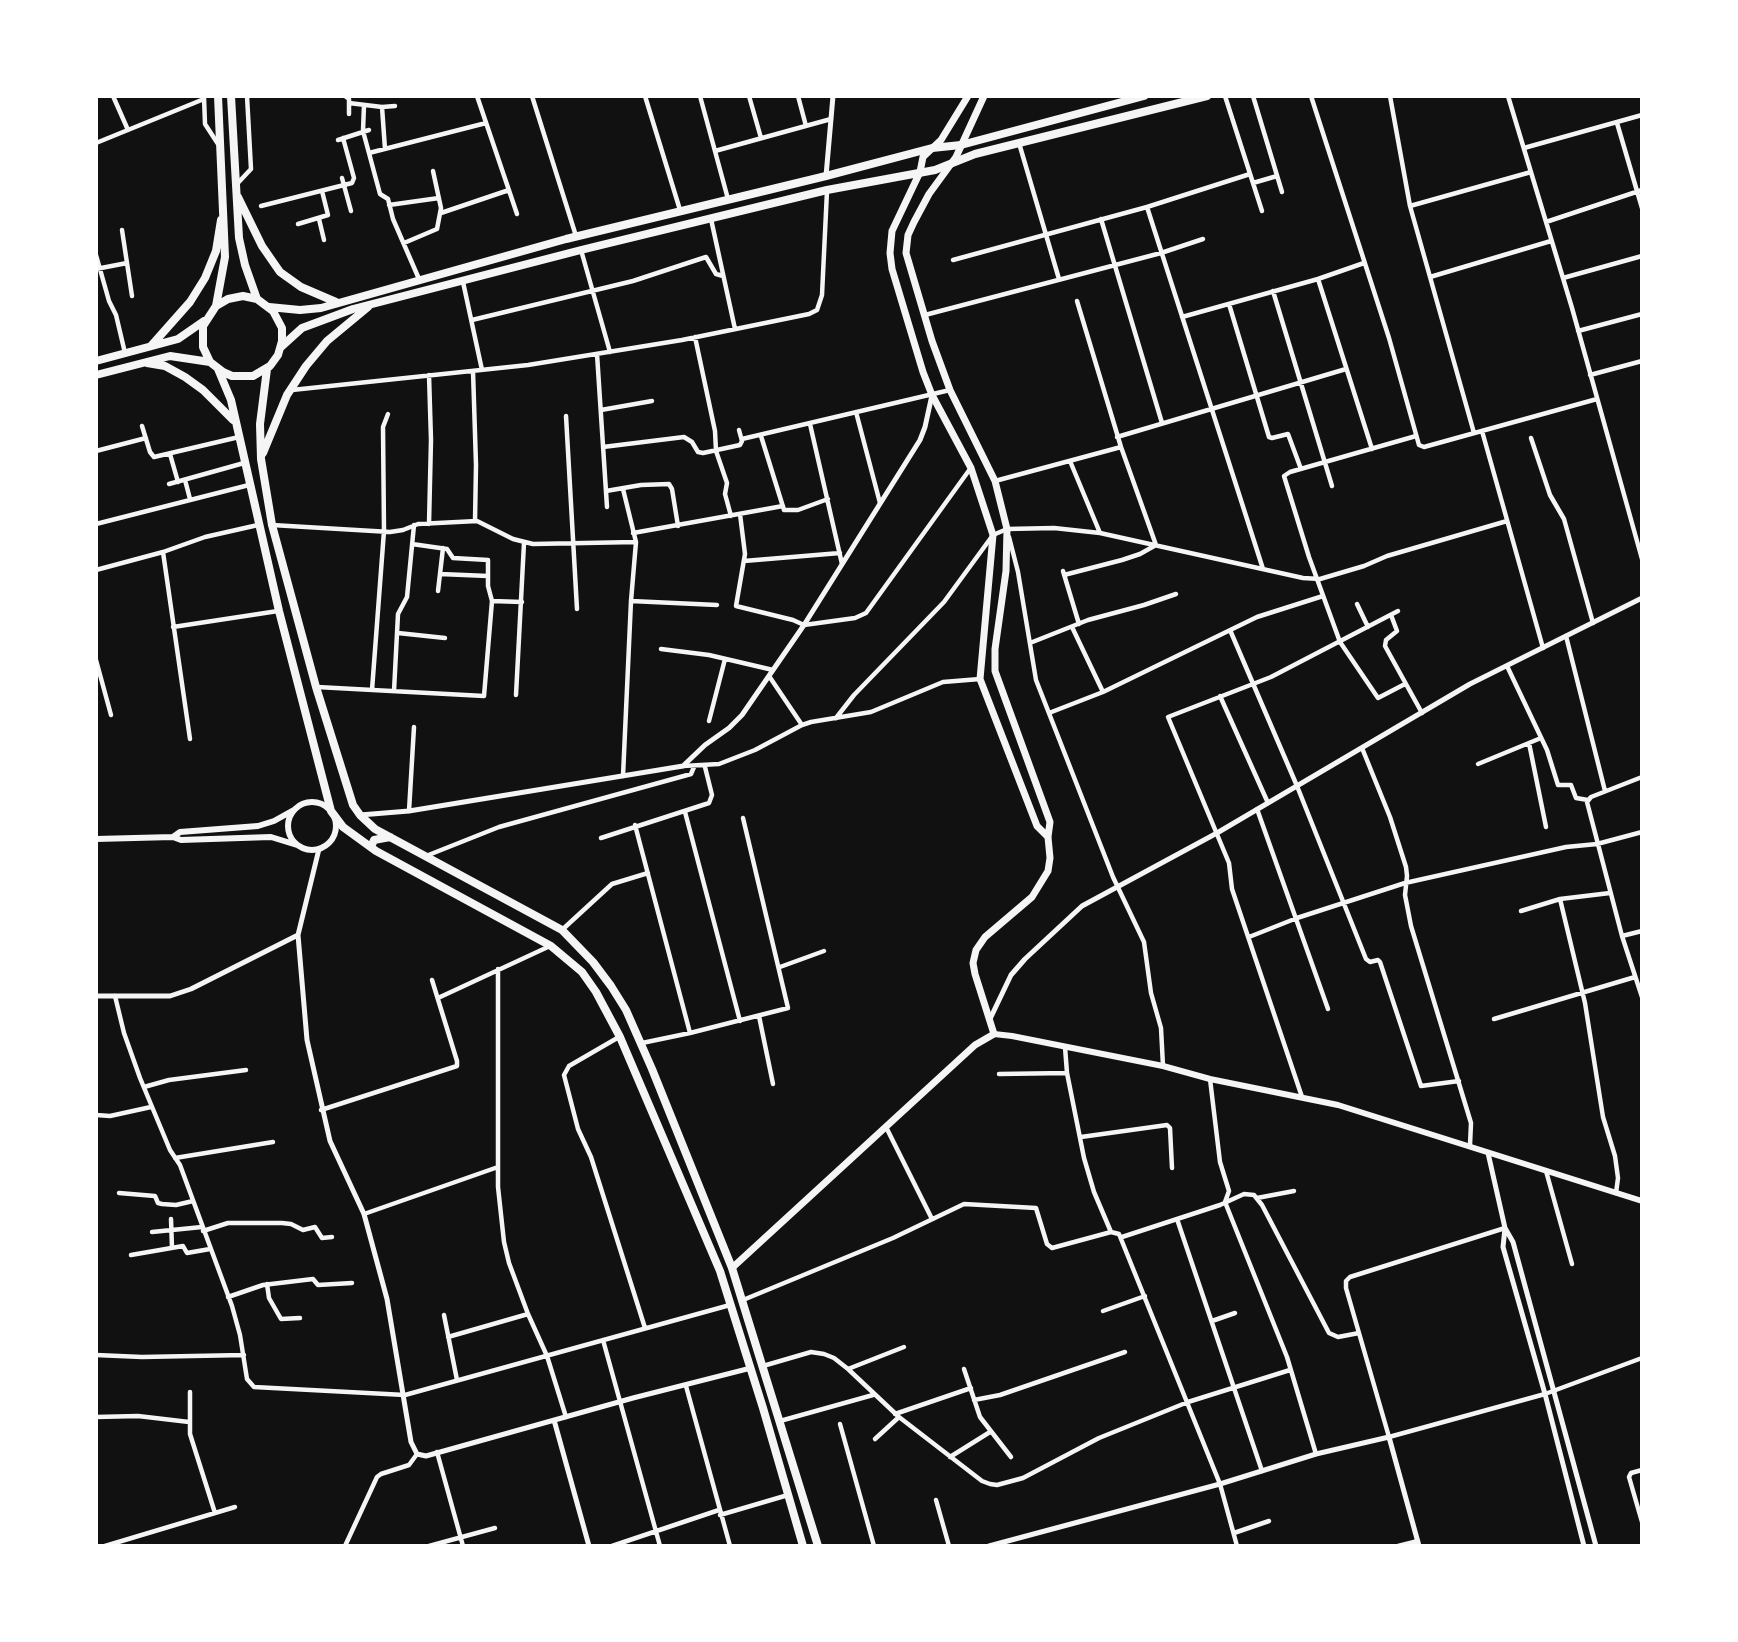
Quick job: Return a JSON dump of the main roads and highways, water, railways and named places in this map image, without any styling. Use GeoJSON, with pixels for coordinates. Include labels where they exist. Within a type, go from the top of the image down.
{"type":"FeatureCollection","features":[{"type":"Feature","properties":{"kind":"highway"},"geometry":{"type":"LineString","coordinates":[[96,361],[178,339],[206,319],[216,306],[225,257],[218,96]]}},
{"type":"Feature","properties":{"kind":"highway"},"geometry":{"type":"LineString","coordinates":[[231,96],[241,251],[257,299]]}},
{"type":"Feature","properties":{"kind":"highway"},"geometry":{"type":"LineString","coordinates":[[269,307],[311,310],[576,236],[932,148],[961,145],[1144,96]]}},
{"type":"Feature","properties":{"kind":"highway"},"geometry":{"type":"LineString","coordinates":[[281,347],[292,335],[317,321],[373,303],[827,190],[920,172],[975,154],[1207,96]]}},
{"type":"Feature","properties":{"kind":"highway"},"geometry":{"type":"LineString","coordinates":[[235,188],[262,246],[280,272],[301,287],[336,302]]}},
{"type":"Feature","properties":{"kind":"highway"},"geometry":{"type":"LineString","coordinates":[[151,346],[190,302],[205,278],[216,251],[224,195]]}},
{"type":"Feature","properties":{"kind":"highway"},"geometry":{"type":"LineString","coordinates":[[206,319],[202,340],[211,362],[218,369],[227,374],[253,376],[267,369],[276,359],[281,347],[282,328],[269,307],[257,299],[236,297],[216,306]]}},
{"type":"Feature","properties":{"kind":"highway"},"geometry":{"type":"LineString","coordinates":[[261,459],[273,427],[306,366],[327,341],[373,303]]}},
{"type":"Feature","properties":{"kind":"highway"},"geometry":{"type":"LineString","coordinates":[[96,375],[170,356],[211,362]]}},
{"type":"Feature","properties":{"kind":"highway"},"geometry":{"type":"LineString","coordinates":[[144,363],[165,366],[185,377],[220,405],[235,423]]}},
{"type":"Feature","properties":{"kind":"highway"},"geometry":{"type":"LineString","coordinates":[[218,369],[231,400],[258,525],[331,811],[343,827],[371,847],[551,946],[582,972],[596,992],[620,1037],[720,1271],[803,1546]]}},
{"type":"Feature","properties":{"kind":"highway"},"geometry":{"type":"LineString","coordinates":[[267,369],[260,424],[261,459],[272,525],[348,793],[366,827],[363,831],[351,834]]}},
{"type":"Feature","properties":{"kind":"highway"},"geometry":{"type":"LineString","coordinates":[[363,818],[390,837],[562,930],[593,962],[611,986],[641,1043],[732,1268],[818,1546]]}},
{"type":"Feature","properties":{"kind":"highway"},"geometry":{"type":"LineString","coordinates":[[371,847],[374,840],[390,837]]}},
{"type":"Feature","properties":{"kind":"highway"},"geometry":{"type":"LineString","coordinates":[[665,1146],[682,1140]]}},
{"type":"Feature","properties":{"kind":"main road"},"geometry":{"type":"LineString","coordinates":[[968,96],[941,140],[923,157],[920,172],[892,231],[890,253],[892,269],[923,373],[971,468],[993,536],[980,678],[1037,826],[1048,837]]}},
{"type":"Feature","properties":{"kind":"main road"},"geometry":{"type":"LineString","coordinates":[[984,96],[951,164],[929,194],[914,222],[908,235],[906,253],[924,316],[950,390],[995,481],[1007,529],[1006,571],[995,649],[995,671],[1050,822],[1050,858],[1043,881],[1032,897],[985,937],[976,950],[973,963],[994,1034]]}},
{"type":"Feature","properties":{"kind":"main road"},"geometry":{"type":"LineString","coordinates":[[890,253],[906,253]]}},
{"type":"Feature","properties":{"kind":"main road"},"geometry":{"type":"LineString","coordinates":[[96,839],[173,837],[181,840],[271,836],[304,849],[318,849],[326,846],[335,833],[336,826],[331,811],[312,801],[304,802],[274,821],[258,826],[180,832],[173,837]]}},
{"type":"Feature","properties":{"kind":"main road"},"geometry":{"type":"LineString","coordinates":[[292,811],[289,833],[297,845]]}},
{"type":"Feature","properties":{"kind":"main road"},"geometry":{"type":"LineString","coordinates":[[732,1268],[975,1045],[994,1034],[1163,1066],[1210,1079],[1338,1105],[1642,1201]]}}]}
